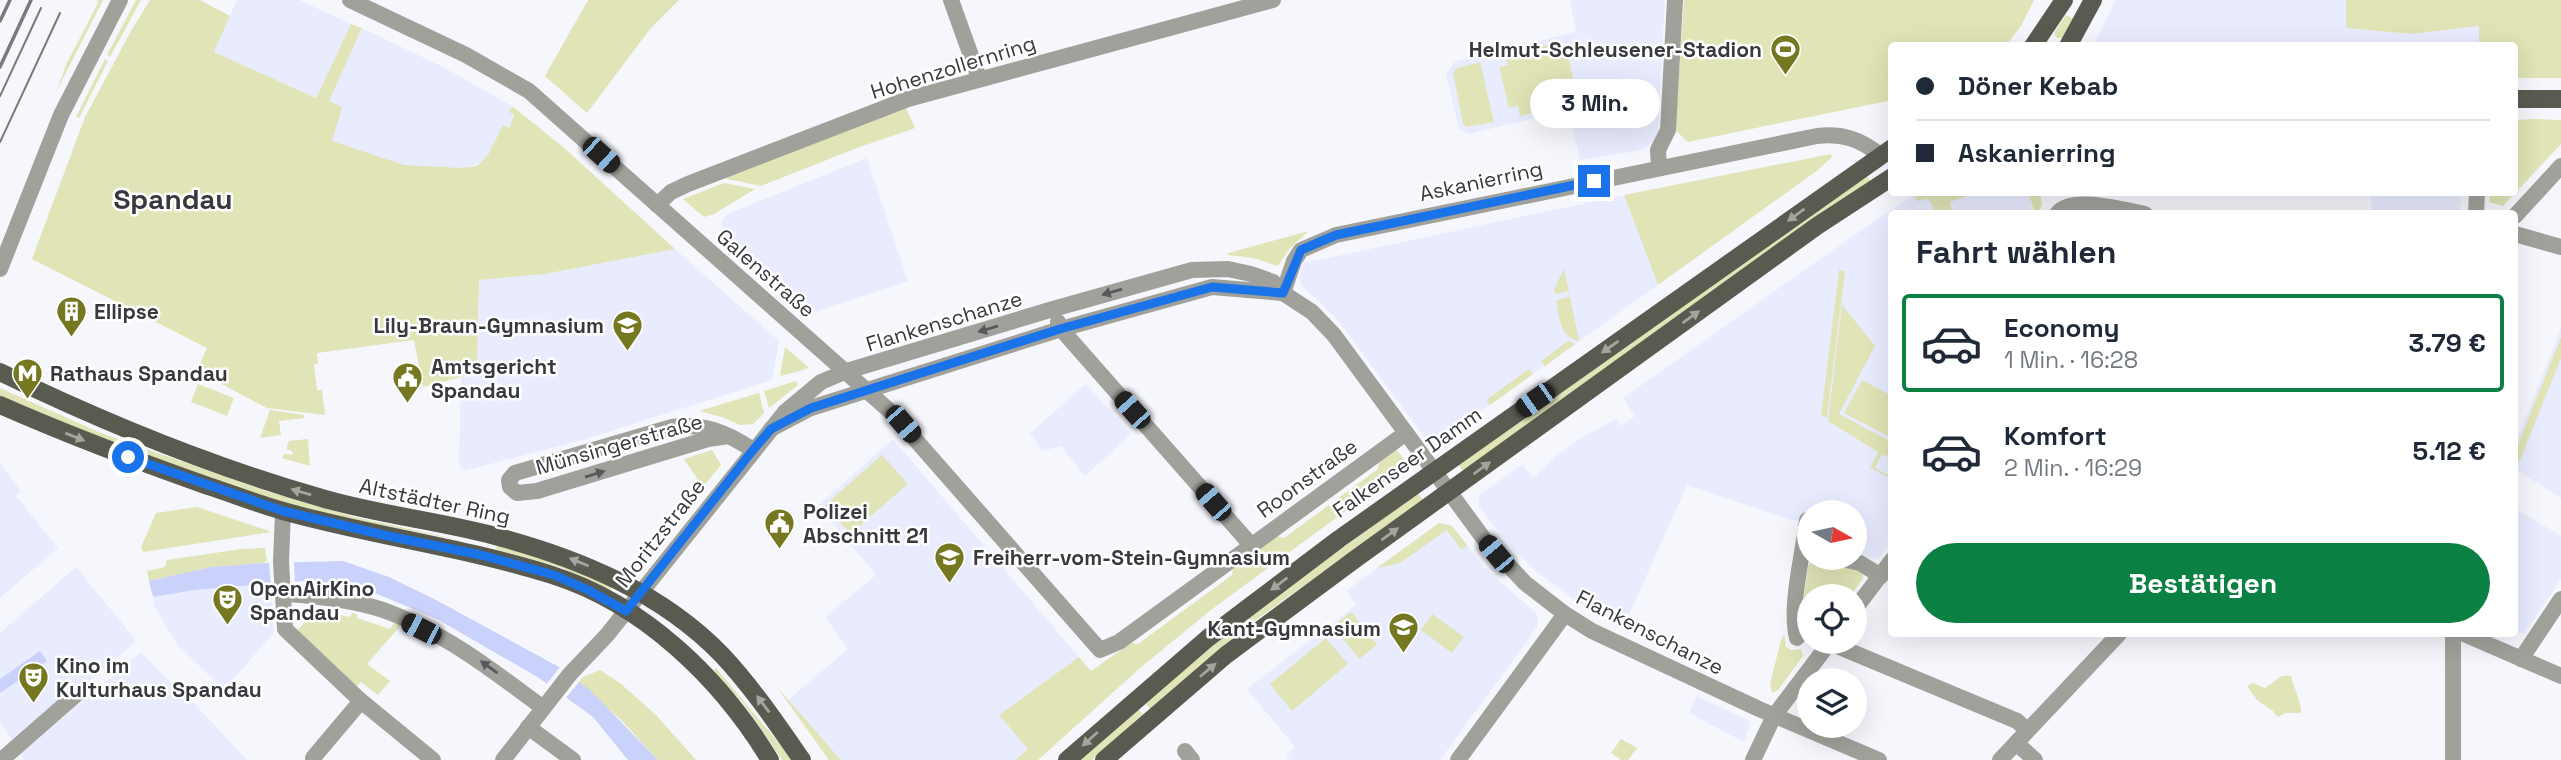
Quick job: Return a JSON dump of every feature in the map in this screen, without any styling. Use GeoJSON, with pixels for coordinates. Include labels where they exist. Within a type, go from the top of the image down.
{"type":"FeatureCollection","features":[{"type":"Feature","properties":{"kind":"main road"},"geometry":{"type":"LineString","coordinates":[[2038,40],[2064,0]]}},
{"type":"Feature","properties":{"kind":"main road"},"geometry":{"type":"LineString","coordinates":[[2070,42],[2093,0]]}},
{"type":"Feature","properties":{"kind":"main road"},"geometry":{"type":"LineString","coordinates":[[2518,99],[2561,99]]}},
{"type":"Feature","properties":{"kind":"main road","name":"Falkenseer Damm"},"geometry":{"type":"LineString","coordinates":[[1067,760],[1208,638],[1339,539],[1888,157]]}},
{"type":"Feature","properties":{"kind":"main road"},"geometry":{"type":"LineString","coordinates":[[1104,760],[1226,655],[1816,226],[1888,180]]}},
{"type":"Feature","properties":{"kind":"main road","name":"Altstädter Ring"},"geometry":{"type":"LineString","coordinates":[[0,372],[97,418],[259,480],[367,510],[494,535],[586,565],[667,610],[720,654],[759,698],[802,760]]}},
{"type":"Feature","properties":{"kind":"main road","name":"Altstädter Ring"},"geometry":{"type":"LineString","coordinates":[[0,405],[128,457],[283,511],[481,555],[554,575],[588,590],[653,629],[704,672],[760,743],[770,760]]}},
{"type":"Feature","properties":{"kind":"street"},"geometry":{"type":"LineString","coordinates":[[0,269],[61,115],[120,0]]}},
{"type":"Feature","properties":{"kind":"street"},"geometry":{"type":"LineString","coordinates":[[951,0],[979,78]]}},
{"type":"Feature","properties":{"kind":"street","name":"Hohenzollernring"},"geometry":{"type":"LineString","coordinates":[[657,205],[671,192],[688,184],[908,99],[1225,6],[1273,0]]}},
{"type":"Feature","properties":{"kind":"street"},"geometry":{"type":"LineString","coordinates":[[1660,167],[1658,150],[1668,130],[1675,0]]}},
{"type":"Feature","properties":{"kind":"street","name":"Galenstraße"},"geometry":{"type":"LineString","coordinates":[[360,2],[517,83],[847,371],[912,435],[1096,648]]}},
{"type":"Feature","properties":{"kind":"street","name":"Askanierring"},"geometry":{"type":"LineString","coordinates":[[1283,293],[1301,250],[1336,235],[1832,134],[1865,143],[1888,157]]}},
{"type":"Feature","properties":{"kind":"street"},"geometry":{"type":"LineString","coordinates":[[2518,213],[2561,166]]}},
{"type":"Feature","properties":{"kind":"street"},"geometry":{"type":"LineString","coordinates":[[2061,210],[2071,204],[2119,210]]}},
{"type":"Feature","properties":{"kind":"street"},"geometry":{"type":"LineString","coordinates":[[2518,235],[2561,247]]}},
{"type":"Feature","properties":{"kind":"street"},"geometry":{"type":"LineString","coordinates":[[1208,268],[1212,287]]}},
{"type":"Feature","properties":{"kind":"street","name":"Flankenschanze"},"geometry":{"type":"LineString","coordinates":[[847,371],[1178,273],[1208,268],[1251,274],[1273,282],[1283,293],[1312,312],[1334,335],[1448,492],[1496,554],[1525,583],[1592,631],[1774,716],[1879,760]]}},
{"type":"Feature","properties":{"kind":"street","name":"Flankenschanze"},"geometry":{"type":"LineString","coordinates":[[869,391],[1060,329],[1212,287],[1283,293]]}},
{"type":"Feature","properties":{"kind":"street","name":"Flankenschanze"},"geometry":{"type":"LineString","coordinates":[[1053,309],[1060,329]]}},
{"type":"Feature","properties":{"kind":"street"},"geometry":{"type":"LineString","coordinates":[[1060,329],[1251,545]]}},
{"type":"Feature","properties":{"kind":"street","name":"Moritzstraße"},"geometry":{"type":"LineString","coordinates":[[503,760],[556,691],[596,648],[785,412],[821,382],[847,371]]}},
{"type":"Feature","properties":{"kind":"street","name":"Moritzstraße"},"geometry":{"type":"LineString","coordinates":[[771,429],[811,408],[869,391]]}},
{"type":"Feature","properties":{"kind":"street","name":"Münsingerstraße"},"geometry":{"type":"LineString","coordinates":[[729,436],[708,439],[537,491],[517,493],[510,486],[509,480],[515,473],[672,427],[690,425],[713,428],[729,436],[753,450]]}},
{"type":"Feature","properties":{"kind":"street","name":"Roonstraße"},"geometry":{"type":"LineString","coordinates":[[1096,648],[1100,650],[1119,642],[1406,433]]}},
{"type":"Feature","properties":{"kind":"street"},"geometry":{"type":"LineString","coordinates":[[283,511],[281,562],[285,629],[360,701],[433,760]]}},
{"type":"Feature","properties":{"kind":"street"},"geometry":{"type":"LineString","coordinates":[[1867,594],[1888,566]]}},
{"type":"Feature","properties":{"kind":"street"},"geometry":{"type":"LineString","coordinates":[[1867,567],[1881,576]]}},
{"type":"Feature","properties":{"kind":"street"},"geometry":{"type":"LineString","coordinates":[[282,589],[383,610],[485,663],[543,708]]}},
{"type":"Feature","properties":{"kind":"street"},"geometry":{"type":"LineString","coordinates":[[1797,598],[1794,626],[1797,638]]}},
{"type":"Feature","properties":{"kind":"street"},"geometry":{"type":"LineString","coordinates":[[2521,659],[2561,599]]}},
{"type":"Feature","properties":{"kind":"street"},"geometry":{"type":"LineString","coordinates":[[1458,760],[1565,614]]}},
{"type":"Feature","properties":{"kind":"street"},"geometry":{"type":"LineString","coordinates":[[2000,760],[2116,637]]}},
{"type":"Feature","properties":{"kind":"street"},"geometry":{"type":"LineString","coordinates":[[2453,637],[2453,760]]}},
{"type":"Feature","properties":{"kind":"street"},"geometry":{"type":"LineString","coordinates":[[2471,637],[2561,676]]}},
{"type":"Feature","properties":{"kind":"street"},"geometry":{"type":"LineString","coordinates":[[1753,760],[1774,716],[1822,654]]}},
{"type":"Feature","properties":{"kind":"street"},"geometry":{"type":"LineString","coordinates":[[1856,654],[2017,721],[2027,730]]}},
{"type":"Feature","properties":{"kind":"street"},"geometry":{"type":"LineString","coordinates":[[5,754],[78,693]]}},
{"type":"Feature","properties":{"kind":"street"},"geometry":{"type":"LineString","coordinates":[[313,758],[360,701]]}},
{"type":"Feature","properties":{"kind":"street"},"geometry":{"type":"LineString","coordinates":[[528,727],[573,760]]}},
{"type":"Feature","properties":{"kind":"street"},"geometry":{"type":"LineString","coordinates":[[2016,743],[2035,760]]}},
{"type":"Feature","properties":{"kind":"shaded area"},"geometry":{"type":"Polygon","coordinates":[[[237,0],[299,0],[351,24],[316,98],[214,52],[237,0]]]}},
{"type":"Feature","properties":{"kind":"shaded area"},"geometry":{"type":"Polygon","coordinates":[[[1570,0],[1665,0],[1658,136],[1645,149],[1580,160],[1569,110],[1469,134],[1459,129],[1446,75],[1454,62],[1576,32],[1570,0]]]}},
{"type":"Feature","properties":{"kind":"shaded area"},"geometry":{"type":"Polygon","coordinates":[[[2116,0],[2346,0],[2346,28],[2412,34],[2480,26],[2479,42],[2095,42],[2116,0]]]}},
{"type":"Feature","properties":{"kind":"shaded area"},"geometry":{"type":"Polygon","coordinates":[[[362,28],[441,66],[512,106],[509,112],[514,115],[508,128],[503,126],[489,155],[481,163],[463,168],[404,165],[332,141],[328,101],[362,28]]]}},
{"type":"Feature","properties":{"kind":"shaded area"},"geometry":{"type":"Polygon","coordinates":[[[867,158],[908,281],[811,313],[725,236],[721,223],[727,214],[867,158]]]}},
{"type":"Feature","properties":{"kind":"shaded area"},"geometry":{"type":"Polygon","coordinates":[[[1624,195],[1658,285],[1438,442],[1428,442],[1337,319],[1301,285],[1299,275],[1304,263],[1624,195]]]}},
{"type":"Feature","properties":{"kind":"shaded area"},"geometry":{"type":"Polygon","coordinates":[[[1914,196],[1917,201],[1928,199],[1933,210],[1892,210],[1914,196]]]}},
{"type":"Feature","properties":{"kind":"shaded area"},"geometry":{"type":"Polygon","coordinates":[[[1967,196],[2029,196],[2033,210],[1951,210],[1950,202],[1967,196]]]}},
{"type":"Feature","properties":{"kind":"shaded area"},"geometry":{"type":"Polygon","coordinates":[[[2371,196],[2461,196],[2460,210],[2371,210],[2371,196]]]}},
{"type":"Feature","properties":{"kind":"shaded area"},"geometry":{"type":"Polygon","coordinates":[[[1888,212],[1888,545],[1879,557],[1872,559],[1867,557],[1867,500],[1797,500],[1797,521],[1687,485],[1624,626],[1576,601],[1538,573],[1512,548],[1478,506],[1480,494],[1523,464],[1533,478],[1557,455],[1581,438],[1616,419],[1621,426],[1635,416],[1623,398],[1888,212]]]}},
{"type":"Feature","properties":{"kind":"shaded area","name":"Lily-Braun-Gymnasium"},"geometry":{"type":"Polygon","coordinates":[[[675,249],[779,341],[772,380],[589,438],[464,471],[459,465],[461,378],[477,372],[479,280],[545,274],[675,249]]]}},
{"type":"Feature","properties":{"kind":"shaded area"},"geometry":{"type":"Polygon","coordinates":[[[2561,328],[2561,498],[2518,471],[2518,436],[2561,328]]]}},
{"type":"Feature","properties":{"kind":"shaded area"},"geometry":{"type":"Polygon","coordinates":[[[1086,384],[1131,434],[1085,476],[1061,446],[1042,451],[1030,433],[1086,384]]]}},
{"type":"Feature","properties":{"kind":"shaded area"},"geometry":{"type":"Polygon","coordinates":[[[893,439],[1079,657],[999,715],[1028,749],[1015,760],[841,760],[788,700],[848,649],[825,617],[876,575],[818,506],[893,439]]]}},
{"type":"Feature","properties":{"kind":"shaded area"},"geometry":{"type":"Polygon","coordinates":[[[0,463],[21,491],[16,496],[58,548],[0,598],[0,463]]]}},
{"type":"Feature","properties":{"kind":"shaded area"},"geometry":{"type":"Polygon","coordinates":[[[2518,510],[2561,536],[2561,579],[2524,634],[2518,631],[2518,510]]]}},
{"type":"Feature","properties":{"kind":"shaded area","name":"Kant-Gymnasium"},"geometry":{"type":"Polygon","coordinates":[[[1439,523],[1452,526],[1484,567],[1537,614],[1538,626],[1440,760],[1290,760],[1286,755],[1295,747],[1247,689],[1356,605],[1346,591],[1439,523]]]}},
{"type":"Feature","properties":{"kind":"shaded area"},"geometry":{"type":"Polygon","coordinates":[[[76,567],[135,639],[134,643],[12,740],[0,721],[0,693],[47,661],[40,652],[0,679],[0,633],[76,567]]]}},
{"type":"Feature","properties":{"kind":"shaded area"},"geometry":{"type":"Polygon","coordinates":[[[270,584],[274,632],[224,690],[177,644],[154,606],[153,597],[195,590],[270,584]]]}},
{"type":"Feature","properties":{"kind":"shaded area"},"geometry":{"type":"Polygon","coordinates":[[[141,652],[173,685],[175,683],[247,760],[24,760],[20,754],[141,652]]]}},
{"type":"Feature","properties":{"kind":"shaded area"},"geometry":{"type":"Polygon","coordinates":[[[1697,696],[1751,722],[1744,742],[1689,713],[1697,696]]]}},
{"type":"Feature","properties":{"kind":"green space"},"geometry":{"type":"Polygon","coordinates":[[[97,0],[103,0],[56,92],[67,63],[98,3],[97,0]]]}},
{"type":"Feature","properties":{"kind":"green space"},"geometry":{"type":"Polygon","coordinates":[[[136,0],[141,0],[110,57],[107,55],[136,0]]]}},
{"type":"Feature","properties":{"kind":"green space"},"geometry":{"type":"Polygon","coordinates":[[[150,0],[200,0],[230,16],[214,52],[316,98],[351,24],[362,28],[329,101],[342,107],[332,141],[404,165],[463,168],[477,166],[488,155],[503,125],[509,128],[514,115],[509,112],[512,106],[562,146],[675,249],[545,274],[479,280],[477,373],[423,387],[414,340],[317,353],[318,363],[314,365],[317,390],[322,390],[325,415],[267,408],[197,371],[207,348],[32,259],[85,117],[150,0]]]}},
{"type":"Feature","properties":{"kind":"green space"},"geometry":{"type":"Polygon","coordinates":[[[588,0],[679,0],[650,29],[587,113],[545,76],[588,0]]]}},
{"type":"Feature","properties":{"kind":"green space","name":"Helmut-Schleusener-Stadion"},"geometry":{"type":"Polygon","coordinates":[[[1684,0],[2034,0],[2021,26],[2008,42],[1888,42],[1888,101],[1688,142],[1675,130],[1684,0]]]}},
{"type":"Feature","properties":{"kind":"green space"},"geometry":{"type":"Polygon","coordinates":[[[2346,0],[2561,0],[2561,78],[2518,78],[2518,42],[2479,42],[2479,26],[2412,34],[2346,28],[2346,0]]]}},
{"type":"Feature","properties":{"kind":"green space"},"geometry":{"type":"Polygon","coordinates":[[[2066,15],[2074,19],[2063,38],[2057,38],[2054,33],[2066,15]]]}},
{"type":"Feature","properties":{"kind":"green space"},"geometry":{"type":"Polygon","coordinates":[[[1556,43],[1558,53],[1567,51],[1576,92],[1566,95],[1569,104],[1520,116],[1518,106],[1509,108],[1499,67],[1508,65],[1506,56],[1556,43]]]}},
{"type":"Feature","properties":{"kind":"green space"},"geometry":{"type":"Polygon","coordinates":[[[105,59],[108,61],[79,118],[76,117],[105,59]]]}},
{"type":"Feature","properties":{"kind":"green space"},"geometry":{"type":"Polygon","coordinates":[[[1480,62],[1494,122],[1466,127],[1463,124],[1453,72],[1480,62]]]}},
{"type":"Feature","properties":{"kind":"green space"},"geometry":{"type":"Polygon","coordinates":[[[905,106],[915,128],[761,186],[723,178],[905,106]]]}},
{"type":"Feature","properties":{"kind":"green space"},"geometry":{"type":"Polygon","coordinates":[[[2518,120],[2561,120],[2561,144],[2518,190],[2518,120]]]}},
{"type":"Feature","properties":{"kind":"green space"},"geometry":{"type":"Polygon","coordinates":[[[1831,154],[1832,157],[1818,170],[1658,285],[1624,195],[1831,154]]]}},
{"type":"Feature","properties":{"kind":"green space"},"geometry":{"type":"Polygon","coordinates":[[[1863,174],[1871,180],[1463,471],[1458,464],[1863,174]]]}},
{"type":"Feature","properties":{"kind":"green space"},"geometry":{"type":"Polygon","coordinates":[[[724,183],[755,189],[714,214],[704,217],[683,199],[724,183]]]}},
{"type":"Feature","properties":{"kind":"green space"},"geometry":{"type":"Polygon","coordinates":[[[1914,196],[1967,196],[1950,202],[1951,210],[1933,210],[1928,199],[1917,201],[1914,196]]]}},
{"type":"Feature","properties":{"kind":"green space"},"geometry":{"type":"Polygon","coordinates":[[[2029,196],[2041,196],[2040,210],[2034,210],[2029,196]]]}},
{"type":"Feature","properties":{"kind":"green space"},"geometry":{"type":"Polygon","coordinates":[[[2490,196],[2512,196],[2503,206],[2489,202],[2490,196]]]}},
{"type":"Feature","properties":{"kind":"green space"},"geometry":{"type":"Polygon","coordinates":[[[1309,231],[1290,248],[1278,266],[1253,258],[1228,255],[1228,253],[1309,231]]]}},
{"type":"Feature","properties":{"kind":"green space"},"geometry":{"type":"Polygon","coordinates":[[[1564,269],[1569,291],[1555,294],[1554,289],[1564,269]]]}},
{"type":"Feature","properties":{"kind":"green space"},"geometry":{"type":"Polygon","coordinates":[[[1839,270],[1845,271],[1827,417],[1821,416],[1839,270]]]}},
{"type":"Feature","properties":{"kind":"green space"},"geometry":{"type":"Polygon","coordinates":[[[1570,297],[1579,341],[1572,339],[1564,331],[1556,300],[1570,297]]]}},
{"type":"Feature","properties":{"kind":"green space"},"geometry":{"type":"Polygon","coordinates":[[[1842,305],[1875,346],[1839,414],[1888,440],[1888,457],[1882,454],[1875,468],[1888,477],[1870,468],[1878,452],[1828,421],[1842,305]]]}},
{"type":"Feature","properties":{"kind":"green space"},"geometry":{"type":"Polygon","coordinates":[[[2561,337],[2561,358],[2518,465],[2518,444],[2561,337]]]}},
{"type":"Feature","properties":{"kind":"green space"},"geometry":{"type":"Polygon","coordinates":[[[1568,341],[1575,344],[1545,366],[1541,361],[1568,341]]]}},
{"type":"Feature","properties":{"kind":"green space"},"geometry":{"type":"Polygon","coordinates":[[[785,347],[808,367],[807,369],[780,376],[785,347]]]}},
{"type":"Feature","properties":{"kind":"green space"},"geometry":{"type":"Polygon","coordinates":[[[1529,369],[1533,374],[1490,405],[1486,400],[1529,369]]]}},
{"type":"Feature","properties":{"kind":"green space"},"geometry":{"type":"Polygon","coordinates":[[[1862,380],[1888,394],[1888,436],[1844,413],[1862,380]]]}},
{"type":"Feature","properties":{"kind":"green space"},"geometry":{"type":"Polygon","coordinates":[[[796,381],[798,385],[769,408],[764,391],[796,381]]]}},
{"type":"Feature","properties":{"kind":"green space"},"geometry":{"type":"Polygon","coordinates":[[[198,384],[234,398],[227,416],[191,402],[198,384]]]}},
{"type":"Feature","properties":{"kind":"green space"},"geometry":{"type":"Polygon","coordinates":[[[0,388],[101,433],[266,491],[355,517],[464,541],[302,510],[165,463],[0,398],[0,388]]]}},
{"type":"Feature","properties":{"kind":"green space"},"geometry":{"type":"Polygon","coordinates":[[[759,393],[764,413],[753,424],[740,425],[699,411],[759,393]]]}},
{"type":"Feature","properties":{"kind":"green space"},"geometry":{"type":"Polygon","coordinates":[[[270,410],[304,415],[304,418],[279,421],[281,435],[260,438],[270,410]]]}},
{"type":"Feature","properties":{"kind":"green space"},"geometry":{"type":"Polygon","coordinates":[[[308,439],[310,466],[282,458],[284,454],[293,455],[292,451],[286,449],[289,441],[308,439]]]}},
{"type":"Feature","properties":{"kind":"green space"},"geometry":{"type":"Polygon","coordinates":[[[1394,446],[1408,465],[1211,610],[1140,668],[1038,760],[1015,760],[1028,749],[999,715],[1079,657],[1091,671],[1131,643],[1138,644],[1232,575],[1234,562],[1271,535],[1284,538],[1378,469],[1380,456],[1394,446]]]}},
{"type":"Feature","properties":{"kind":"green space"},"geometry":{"type":"Polygon","coordinates":[[[712,450],[721,465],[703,487],[684,459],[712,450]]]}},
{"type":"Feature","properties":{"kind":"green space"},"geometry":{"type":"Polygon","coordinates":[[[882,455],[908,484],[850,534],[825,505],[882,455]]]}},
{"type":"Feature","properties":{"kind":"green space"},"geometry":{"type":"Polygon","coordinates":[[[1418,493],[1423,500],[1256,620],[1150,709],[1145,702],[1252,614],[1418,493]]]}},
{"type":"Feature","properties":{"kind":"green space"},"geometry":{"type":"Polygon","coordinates":[[[197,507],[272,532],[143,552],[141,547],[156,513],[197,507]]]}},
{"type":"Feature","properties":{"kind":"green space"},"geometry":{"type":"Polygon","coordinates":[[[1439,523],[1452,526],[1467,545],[1463,549],[1460,548],[1447,530],[1400,563],[1377,568],[1439,523]]]}},
{"type":"Feature","properties":{"kind":"green space"},"geometry":{"type":"Polygon","coordinates":[[[497,546],[545,558],[613,587],[611,590],[562,568],[496,549],[497,546]]]}},
{"type":"Feature","properties":{"kind":"green space"},"geometry":{"type":"Polygon","coordinates":[[[265,548],[267,561],[263,563],[211,567],[149,581],[147,571],[165,567],[167,560],[265,548]]]}},
{"type":"Feature","properties":{"kind":"green space"},"geometry":{"type":"Polygon","coordinates":[[[1807,570],[1862,572],[1863,579],[1859,584],[1806,584],[1807,570]]]}},
{"type":"Feature","properties":{"kind":"green space"},"geometry":{"type":"Polygon","coordinates":[[[316,610],[350,617],[352,613],[357,614],[357,618],[390,629],[394,623],[401,625],[367,664],[390,681],[378,695],[361,682],[357,686],[295,633],[316,610]]]}},
{"type":"Feature","properties":{"kind":"green space"},"geometry":{"type":"Polygon","coordinates":[[[1351,612],[1377,645],[1359,659],[1333,626],[1351,612]]]}},
{"type":"Feature","properties":{"kind":"green space"},"geometry":{"type":"Polygon","coordinates":[[[1432,614],[1464,637],[1452,653],[1421,630],[1432,614]]]}},
{"type":"Feature","properties":{"kind":"green space"},"geometry":{"type":"Polygon","coordinates":[[[1784,635],[1786,647],[1797,649],[1797,654],[1803,656],[1778,690],[1772,693],[1770,684],[1784,635]]]}},
{"type":"Feature","properties":{"kind":"green space"},"geometry":{"type":"Polygon","coordinates":[[[1326,638],[1348,664],[1292,711],[1270,684],[1326,638]]]}},
{"type":"Feature","properties":{"kind":"green space"},"geometry":{"type":"Polygon","coordinates":[[[716,668],[793,760],[782,760],[744,704],[714,671],[716,668]]]}},
{"type":"Feature","properties":{"kind":"green space"},"geometry":{"type":"Polygon","coordinates":[[[600,670],[620,683],[655,714],[696,760],[658,760],[622,721],[579,682],[583,677],[600,670]]]}},
{"type":"Feature","properties":{"kind":"green space"},"geometry":{"type":"Polygon","coordinates":[[[2282,676],[2291,676],[2301,713],[2285,713],[2278,717],[2257,700],[2247,686],[2253,683],[2265,688],[2282,676]]]}},
{"type":"Feature","properties":{"kind":"green space"},"geometry":{"type":"Polygon","coordinates":[[[776,686],[841,760],[829,760],[776,686]]]}},
{"type":"Feature","properties":{"kind":"green space"},"geometry":{"type":"Polygon","coordinates":[[[1137,708],[1143,714],[1092,760],[1079,760],[1137,708]]]}},
{"type":"Feature","properties":{"kind":"green space"},"geometry":{"type":"Polygon","coordinates":[[[1621,739],[1637,748],[1628,760],[1621,760],[1611,753],[1621,739]]]}},
{"type":"Feature","properties":{"kind":"water"},"geometry":{"type":"Polygon","coordinates":[[[343,561],[389,577],[436,600],[559,667],[590,690],[658,760],[628,760],[593,717],[539,678],[437,619],[375,593],[313,580],[195,590],[153,597],[149,581],[211,567],[343,561]]]}},
{"type":"Feature","properties":{"kind":"water"},"geometry":{"type":"Polygon","coordinates":[[[40,651],[47,661],[0,693],[0,679],[40,651]]]}},
{"type":"Feature","properties":{"kind":"pier"},"geometry":{"type":"Polygon","coordinates":[[[294,562],[295,584],[271,585],[269,563],[294,562]]]}},
{"type":"Feature","properties":{"kind":"pier"},"geometry":{"type":"Polygon","coordinates":[[[560,667],[579,682],[566,698],[546,685],[560,667]]]}},
{"type":"Feature","properties":{"kind":"tram line"},"geometry":{"type":"LineString","coordinates":[[0,96],[41,8]]}},
{"type":"Feature","properties":{"kind":"tram line"},"geometry":{"type":"LineString","coordinates":[[0,142],[60,13]]}},
{"type":"Feature","properties":{"kind":"railway"},"geometry":{"type":"LineString","coordinates":[[0,21],[10,0]]}},
{"type":"Feature","properties":{"kind":"railway"},"geometry":{"type":"LineString","coordinates":[[0,67],[31,0]]}},
{"type":"Feature","properties":{"kind":"place","name":"Helmut-Schleusener-Stadion"},"geometry":{"type":"Point","coordinates":[1785,76]}},
{"type":"Feature","properties":{"kind":"place","name":"Ellipse"},"geometry":{"type":"Point","coordinates":[71,338]}},
{"type":"Feature","properties":{"kind":"place","name":"Lily-Braun-Gymnasium"},"geometry":{"type":"Point","coordinates":[627,352]}},
{"type":"Feature","properties":{"kind":"place","name":"Rathaus Spandau"},"geometry":{"type":"Point","coordinates":[27,400]}},
{"type":"Feature","properties":{"kind":"place","name":"Amtsgericht Spandau"},"geometry":{"type":"Point","coordinates":[408,405]}},
{"type":"Feature","properties":{"kind":"place","name":"Polizei Abschnitt 21"},"geometry":{"type":"Point","coordinates":[780,550]}},
{"type":"Feature","properties":{"kind":"place","name":"Freiherr-vom-Stein-Gymnasium"},"geometry":{"type":"Point","coordinates":[950,584]}},
{"type":"Feature","properties":{"kind":"place","name":"OpenAirKino Spandau"},"geometry":{"type":"Point","coordinates":[227,627]}},
{"type":"Feature","properties":{"kind":"place","name":"Kant-Gymnasium"},"geometry":{"type":"Point","coordinates":[1404,655]}},
{"type":"Feature","properties":{"kind":"place","name":"Kino im Kulturhaus Spandau"},"geometry":{"type":"Point","coordinates":[33,704]}},
{"type":"Feature","properties":{"kind":"district","name":"Spandau"},"geometry":{"type":"Point","coordinates":[173,199]}},
{"type":"Feature","properties":{"kind":"route"},"geometry":{"type":"LineString","coordinates":[[128,457],[283,511],[481,555],[554,575],[626,611],[771,429],[811,408],[1060,329],[1198,290],[1232,287],[1283,293],[1294,261],[1301,250],[1336,235],[1594,181]]}}]}
